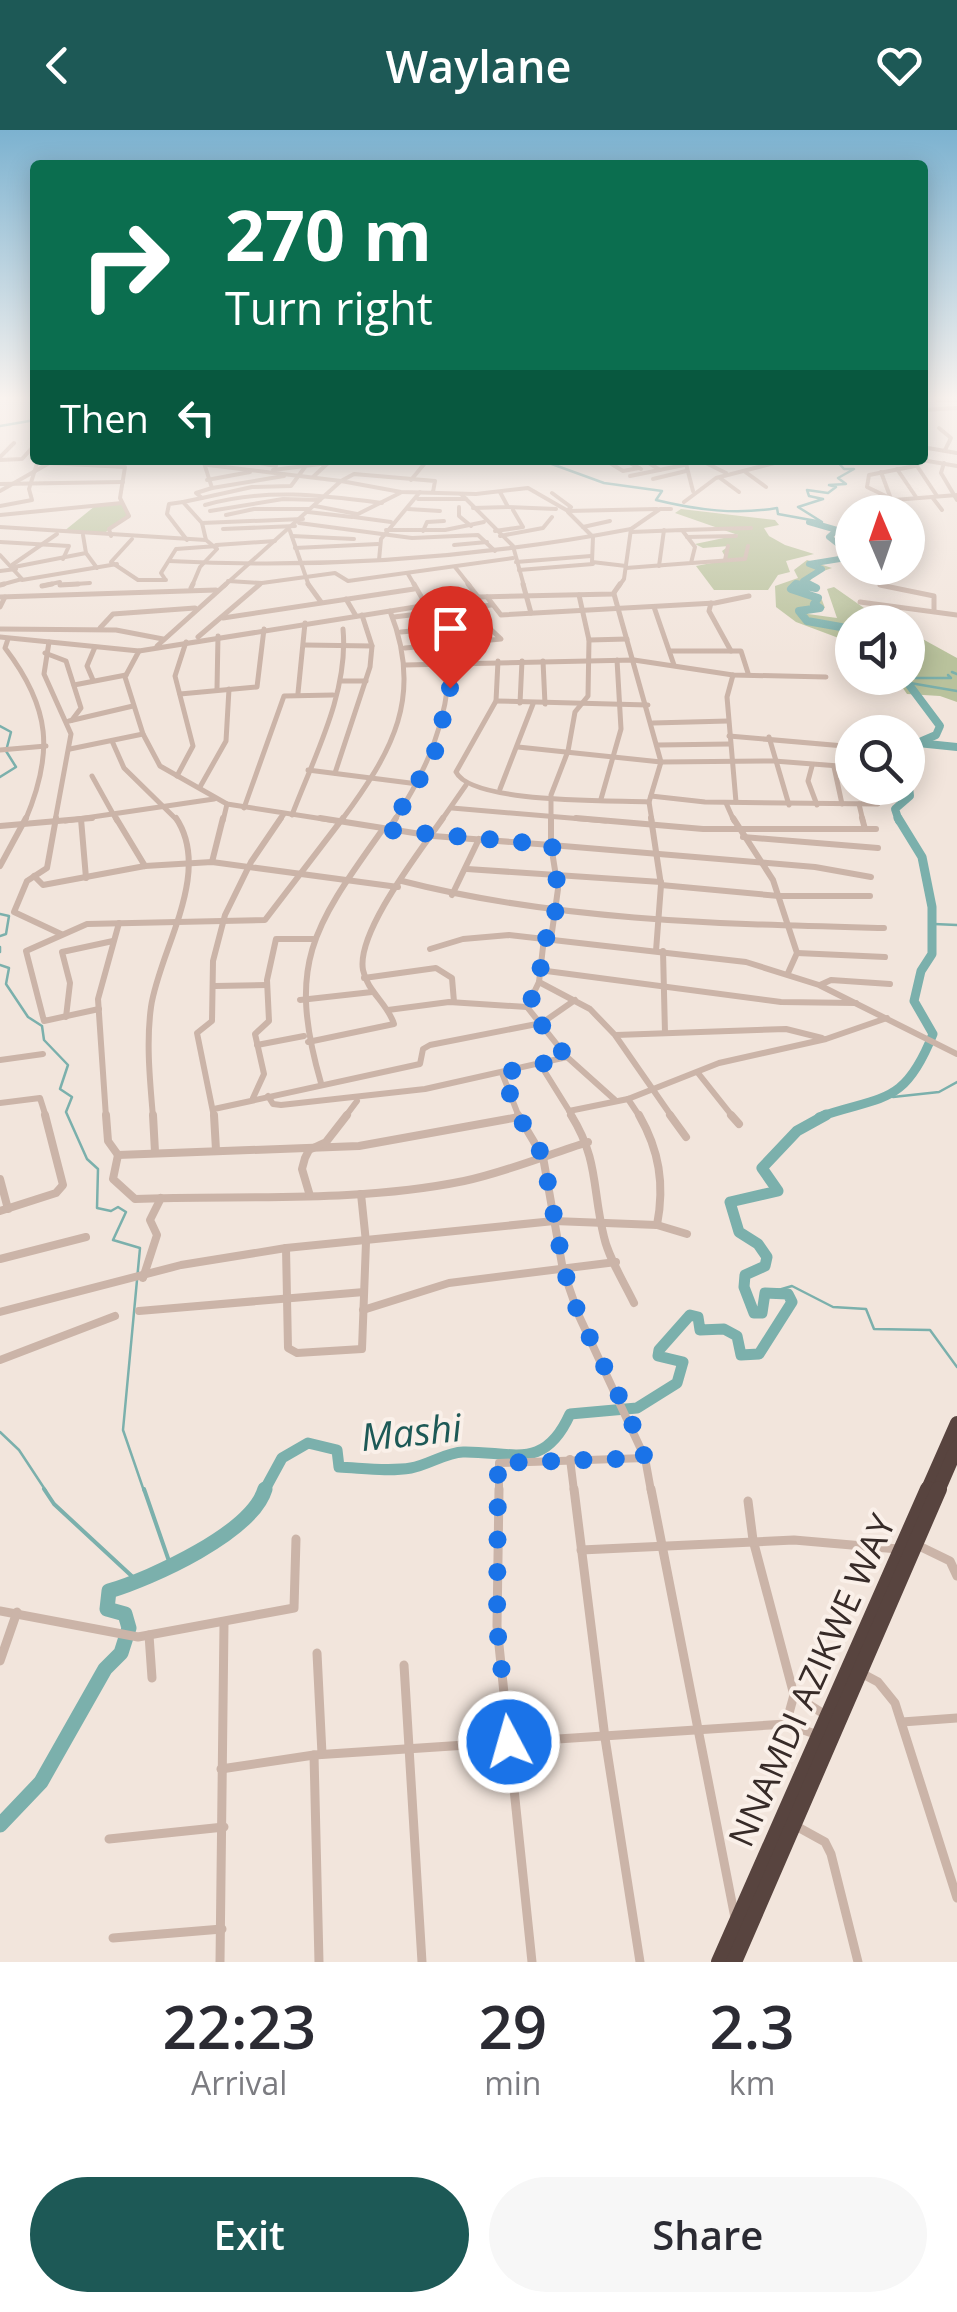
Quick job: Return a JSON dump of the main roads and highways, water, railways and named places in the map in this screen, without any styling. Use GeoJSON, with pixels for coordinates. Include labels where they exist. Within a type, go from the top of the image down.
{"type":"FeatureCollection","features":[{"type":"Feature","properties":{"kind":"highway","name":"NNAMDI AZIKWE WAY"},"geometry":{"type":"LineString","coordinates":[[720,1962],[819,1736],[859,1672],[957,1423]]}},
{"type":"Feature","properties":{"kind":"highway","name":"NNAMDI AZIKWE WAY"},"geometry":{"type":"LineString","coordinates":[[734,1962],[794,1825],[832,1719],[957,1447]]}},
{"type":"Feature","properties":{"kind":"waterway"},"geometry":{"type":"LineString","coordinates":[[615,484],[662,491],[656,500],[686,506],[747,511],[777,508],[778,514],[822,522],[798,507],[823,499],[809,496],[807,490],[828,493],[836,487],[829,485],[838,484]]}},
{"type":"Feature","properties":{"kind":"waterway"},"geometry":{"type":"LineString","coordinates":[[809,522],[835,529]]}},
{"type":"Feature","properties":{"kind":"waterway"},"geometry":{"type":"LineString","coordinates":[[835,532],[829,537],[835,542]]}},
{"type":"Feature","properties":{"kind":"waterway"},"geometry":{"type":"LineString","coordinates":[[813,586],[803,581],[822,569],[809,564],[835,560]]}},
{"type":"Feature","properties":{"kind":"waterway"},"geometry":{"type":"LineString","coordinates":[[806,586],[816,588],[808,584]]}},
{"type":"Feature","properties":{"kind":"waterway"},"geometry":{"type":"LineString","coordinates":[[794,586],[806,586]]}},
{"type":"Feature","properties":{"kind":"waterway"},"geometry":{"type":"LineString","coordinates":[[794,586],[791,589],[818,598],[814,604],[820,608],[799,611],[807,621],[835,626]]}},
{"type":"Feature","properties":{"kind":"waterway"},"geometry":{"type":"LineString","coordinates":[[794,586],[806,586]]}},
{"type":"Feature","properties":{"kind":"waterway"},"geometry":{"type":"LineString","coordinates":[[952,672],[957,674]]}},
{"type":"Feature","properties":{"kind":"waterway"},"geometry":{"type":"LineString","coordinates":[[925,678],[951,678],[948,675]]}},
{"type":"Feature","properties":{"kind":"waterway"},"geometry":{"type":"LineString","coordinates":[[925,686],[957,691]]}},
{"type":"Feature","properties":{"kind":"waterway"},"geometry":{"type":"LineString","coordinates":[[917,695],[940,726],[936,735],[925,740]]}},
{"type":"Feature","properties":{"kind":"waterway"},"geometry":{"type":"LineString","coordinates":[[0,726],[11,732],[6,751],[16,767],[0,777]]}},
{"type":"Feature","properties":{"kind":"waterway"},"geometry":{"type":"LineString","coordinates":[[925,744],[957,747]]}},
{"type":"Feature","properties":{"kind":"waterway","name":"Mashi"},"geometry":{"type":"LineString","coordinates":[[898,818],[895,809],[900,805]]}},
{"type":"Feature","properties":{"kind":"waterway","name":"Mashi"},"geometry":{"type":"LineString","coordinates":[[819,1117],[889,1095],[901,1087],[912,1075],[933,1034],[914,1001],[921,971],[932,954],[932,907],[922,857],[898,818]]}},
{"type":"Feature","properties":{"kind":"waterway"},"geometry":{"type":"LineString","coordinates":[[0,914],[9,916],[6,934],[0,936]]}},
{"type":"Feature","properties":{"kind":"waterway"},"geometry":{"type":"LineString","coordinates":[[934,924],[957,925]]}},
{"type":"Feature","properties":{"kind":"waterway"},"geometry":{"type":"LineString","coordinates":[[0,947],[0,952]]}},
{"type":"Feature","properties":{"kind":"waterway"},"geometry":{"type":"LineString","coordinates":[[0,965],[9,968],[6,984],[28,1017],[42,1026],[44,1040],[68,1065],[60,1089],[72,1097],[66,1112],[87,1159],[98,1169],[97,1208],[111,1211],[118,1207],[126,1212],[113,1240],[140,1248],[123,1430],[144,1491]]}},
{"type":"Feature","properties":{"kind":"waterway"},"geometry":{"type":"LineString","coordinates":[[893,1097],[939,1092],[957,1082]]}},
{"type":"Feature","properties":{"kind":"waterway","name":"Mashi"},"geometry":{"type":"LineString","coordinates":[[264,1491],[282,1458],[308,1443],[337,1450],[339,1467],[384,1470],[411,1468],[457,1453],[512,1455],[538,1451],[560,1432],[570,1414],[637,1408],[677,1383],[683,1362],[658,1356],[659,1350],[690,1315],[698,1317],[700,1330],[724,1329],[737,1336],[741,1355],[759,1354],[792,1302],[788,1294],[765,1293],[762,1313],[754,1313],[744,1287],[745,1275],[765,1266],[767,1257],[758,1244],[739,1232],[730,1202],[778,1191],[762,1168],[797,1131],[826,1115]]}},
{"type":"Feature","properties":{"kind":"waterway"},"geometry":{"type":"LineString","coordinates":[[775,1291],[792,1286],[833,1307],[866,1309],[874,1329],[930,1330],[957,1367]]}},
{"type":"Feature","properties":{"kind":"waterway"},"geometry":{"type":"LineString","coordinates":[[0,1432],[19,1450],[46,1491]]}},
{"type":"Feature","properties":{"kind":"waterway"},"geometry":{"type":"LineString","coordinates":[[44,1489],[54,1504],[136,1580]]}},
{"type":"Feature","properties":{"kind":"waterway"},"geometry":{"type":"LineString","coordinates":[[144,1489],[170,1564]]}},
{"type":"Feature","properties":{"kind":"waterway","name":"Mashi"},"geometry":{"type":"LineString","coordinates":[[0,1825],[41,1782],[105,1669],[121,1653],[129,1628],[125,1614],[107,1609],[109,1591],[174,1565],[221,1537],[241,1522],[265,1489]]}}]}
